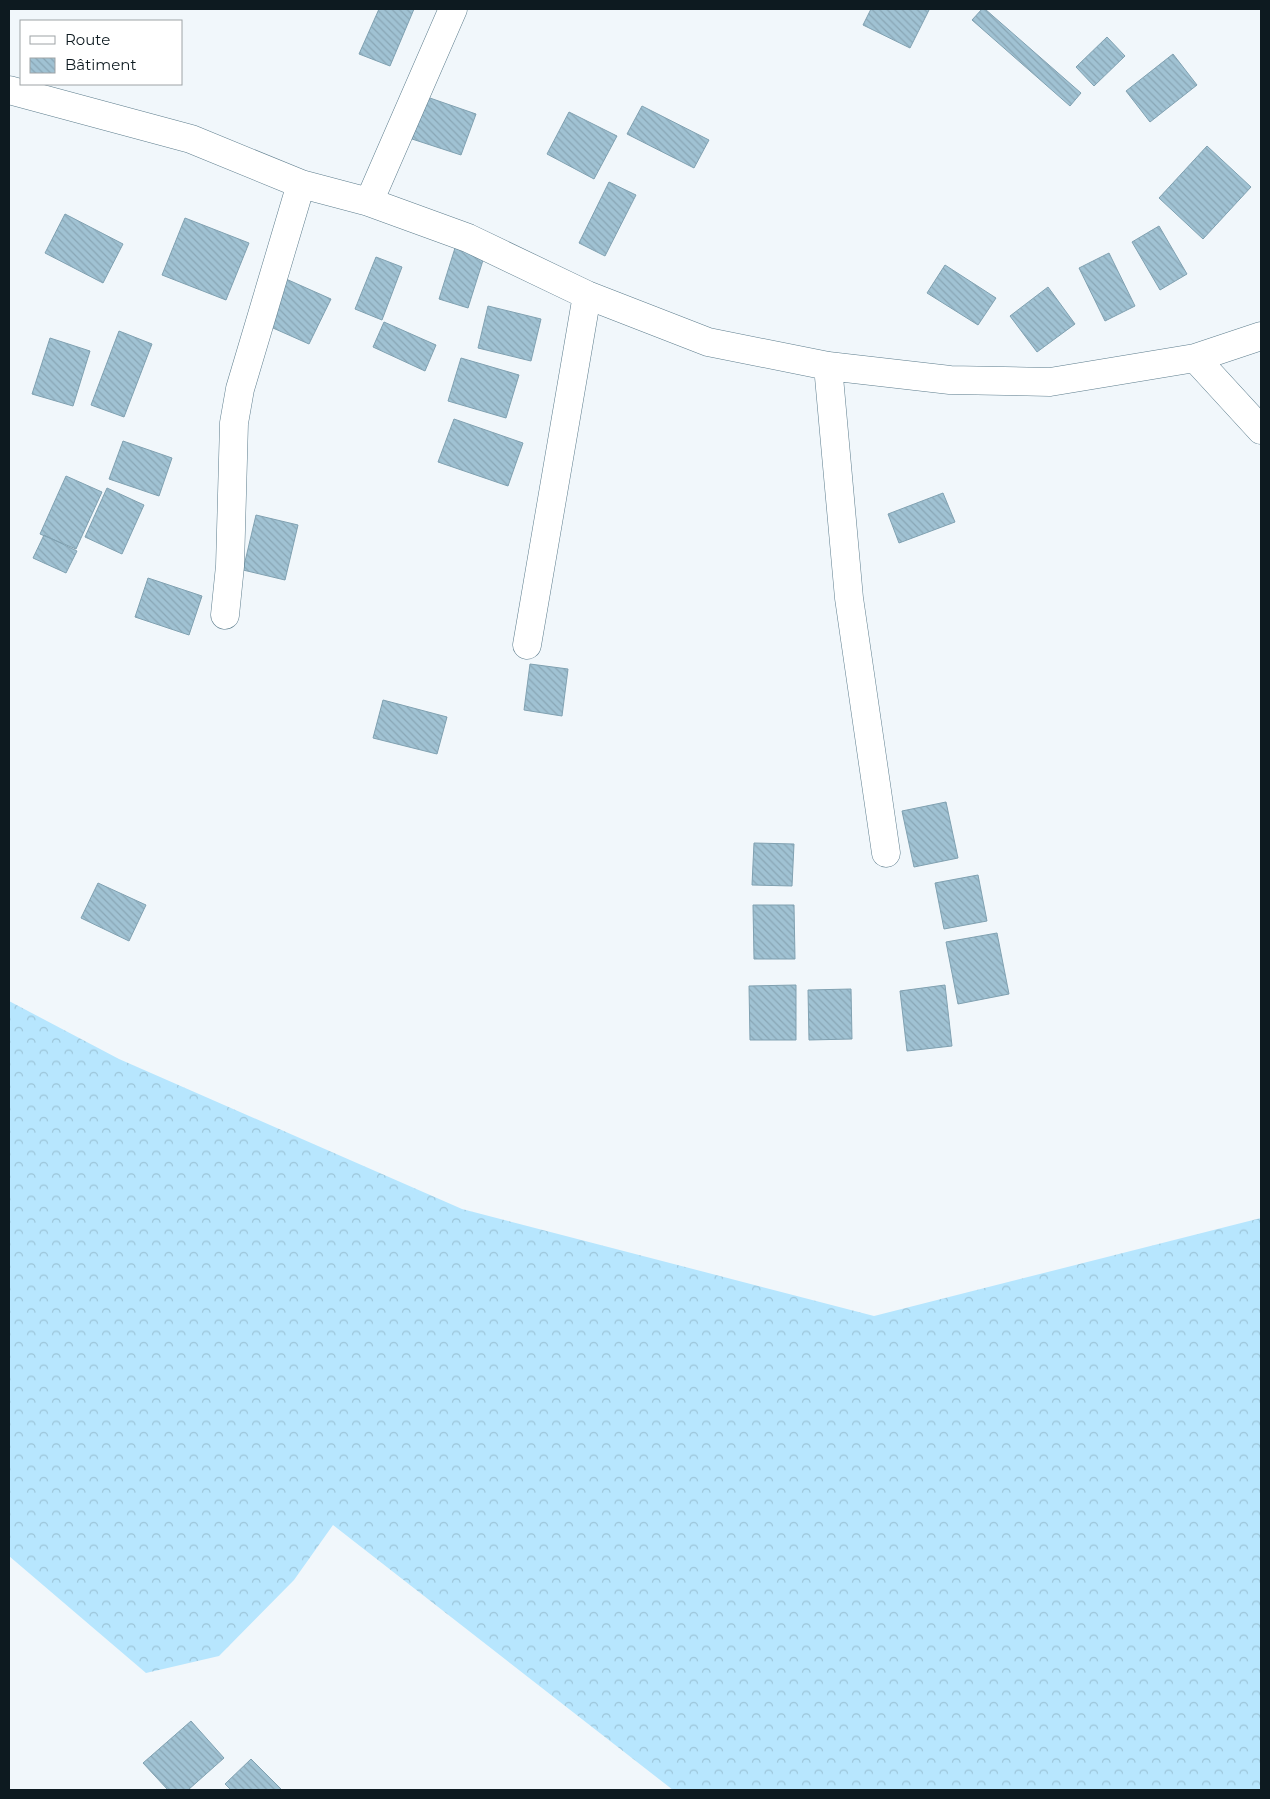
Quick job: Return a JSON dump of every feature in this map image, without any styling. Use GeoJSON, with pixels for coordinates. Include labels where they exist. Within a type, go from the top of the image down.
{"type":"FeatureCollection","features":[{"type":"Feature","properties":{"kind":"street"},"geometry":{"type":"LineString","coordinates":[[369,202],[453,9]]}},
{"type":"Feature","properties":{"kind":"street"},"geometry":{"type":"LineString","coordinates":[[9,90],[190,139],[301,184],[369,202],[468,238],[587,295],[708,342],[828,366],[950,380],[1050,382],[1195,358],[1261,336]]}},
{"type":"Feature","properties":{"kind":"street"},"geometry":{"type":"LineString","coordinates":[[225,615],[230,566],[236,406],[242,379],[301,184]]}},
{"type":"Feature","properties":{"kind":"street"},"geometry":{"type":"LineString","coordinates":[[527,645],[587,295]]}},
{"type":"Feature","properties":{"kind":"street"},"geometry":{"type":"LineString","coordinates":[[1195,358],[1261,430]]}},
{"type":"Feature","properties":{"kind":"street"},"geometry":{"type":"LineString","coordinates":[[828,366],[849,598],[886,853]]}},
{"type":"Feature","properties":{"kind":"green space"},"geometry":{"type":"Polygon","coordinates":[[[9,1001],[119,1059],[462,1209],[874,1316],[1261,1218],[1261,1790],[673,1790],[333,1525],[294,1580],[219,1656],[146,1673],[9,1556],[9,1001]]]}},
{"type":"Feature","properties":{"kind":"building"},"geometry":{"type":"Polygon","coordinates":[[[379,9],[414,9],[390,66],[359,54],[379,9]]]}},
{"type":"Feature","properties":{"kind":"building"},"geometry":{"type":"Polygon","coordinates":[[[871,9],[929,10],[910,48],[863,25],[871,9]]]}},
{"type":"Feature","properties":{"kind":"building"},"geometry":{"type":"Polygon","coordinates":[[[982,9],[985,9],[1081,93],[1070,106],[972,20],[982,9]]]}},
{"type":"Feature","properties":{"kind":"building"},"geometry":{"type":"Polygon","coordinates":[[[1107,37],[1125,56],[1094,86],[1076,67],[1107,37]]]}},
{"type":"Feature","properties":{"kind":"building"},"geometry":{"type":"Polygon","coordinates":[[[1173,54],[1197,85],[1150,122],[1126,91],[1173,54]]]}},
{"type":"Feature","properties":{"kind":"building"},"geometry":{"type":"Polygon","coordinates":[[[427,97],[476,114],[461,155],[412,139],[427,97]]]}},
{"type":"Feature","properties":{"kind":"building"},"geometry":{"type":"Polygon","coordinates":[[[642,106],[709,140],[694,168],[627,134],[642,106]]]}},
{"type":"Feature","properties":{"kind":"building"},"geometry":{"type":"Polygon","coordinates":[[[569,112],[617,136],[594,179],[547,154],[569,112]]]}},
{"type":"Feature","properties":{"kind":"building"},"geometry":{"type":"Polygon","coordinates":[[[1207,146],[1251,187],[1203,239],[1159,198],[1207,146]]]}},
{"type":"Feature","properties":{"kind":"building"},"geometry":{"type":"Polygon","coordinates":[[[609,182],[636,195],[605,256],[579,243],[609,182]]]}},
{"type":"Feature","properties":{"kind":"building"},"geometry":{"type":"Polygon","coordinates":[[[65,214],[123,244],[103,283],[45,253],[65,214]]]}},
{"type":"Feature","properties":{"kind":"building"},"geometry":{"type":"Polygon","coordinates":[[[185,218],[249,243],[226,300],[162,275],[185,218]]]}},
{"type":"Feature","properties":{"kind":"building"},"geometry":{"type":"Polygon","coordinates":[[[1159,226],[1187,274],[1160,290],[1132,242],[1159,226]]]}},
{"type":"Feature","properties":{"kind":"building"},"geometry":{"type":"Polygon","coordinates":[[[455,248],[484,257],[468,308],[439,299],[455,248]]]}},
{"type":"Feature","properties":{"kind":"building"},"geometry":{"type":"Polygon","coordinates":[[[1109,253],[1135,306],[1105,321],[1079,268],[1109,253]]]}},
{"type":"Feature","properties":{"kind":"building"},"geometry":{"type":"Polygon","coordinates":[[[376,257],[402,267],[382,320],[355,309],[376,257]]]}},
{"type":"Feature","properties":{"kind":"building"},"geometry":{"type":"Polygon","coordinates":[[[945,265],[996,298],[978,325],[927,293],[945,265]]]}},
{"type":"Feature","properties":{"kind":"building"},"geometry":{"type":"Polygon","coordinates":[[[286,279],[331,299],[309,344],[264,324],[286,279]]]}},
{"type":"Feature","properties":{"kind":"building"},"geometry":{"type":"Polygon","coordinates":[[[1048,287],[1075,324],[1037,352],[1010,316],[1048,287]]]}},
{"type":"Feature","properties":{"kind":"building"},"geometry":{"type":"Polygon","coordinates":[[[488,306],[541,319],[531,361],[478,348],[488,306]]]}},
{"type":"Feature","properties":{"kind":"building"},"geometry":{"type":"Polygon","coordinates":[[[384,322],[436,345],[425,371],[373,347],[384,322]]]}},
{"type":"Feature","properties":{"kind":"building"},"geometry":{"type":"Polygon","coordinates":[[[119,331],[152,344],[124,417],[91,405],[119,331]]]}},
{"type":"Feature","properties":{"kind":"building"},"geometry":{"type":"Polygon","coordinates":[[[50,338],[90,351],[73,406],[32,394],[50,338]]]}},
{"type":"Feature","properties":{"kind":"building"},"geometry":{"type":"Polygon","coordinates":[[[461,358],[519,375],[506,418],[448,401],[461,358]]]}},
{"type":"Feature","properties":{"kind":"building"},"geometry":{"type":"Polygon","coordinates":[[[454,419],[523,443],[508,486],[438,462],[454,419]]]}},
{"type":"Feature","properties":{"kind":"building"},"geometry":{"type":"Polygon","coordinates":[[[123,441],[172,458],[159,496],[109,479],[123,441]]]}},
{"type":"Feature","properties":{"kind":"building"},"geometry":{"type":"Polygon","coordinates":[[[66,476],[102,492],[76,549],[40,534],[66,476]]]}},
{"type":"Feature","properties":{"kind":"building"},"geometry":{"type":"Polygon","coordinates":[[[107,488],[144,505],[122,554],[85,537],[107,488]]]}},
{"type":"Feature","properties":{"kind":"building"},"geometry":{"type":"Polygon","coordinates":[[[943,493],[955,522],[899,543],[888,514],[943,493]]]}},
{"type":"Feature","properties":{"kind":"building"},"geometry":{"type":"Polygon","coordinates":[[[256,515],[298,525],[285,580],[243,570],[256,515]]]}},
{"type":"Feature","properties":{"kind":"building"},"geometry":{"type":"Polygon","coordinates":[[[44,535],[77,551],[66,573],[33,558],[44,535]]]}},
{"type":"Feature","properties":{"kind":"building"},"geometry":{"type":"Polygon","coordinates":[[[148,578],[202,596],[189,635],[135,617],[148,578]]]}},
{"type":"Feature","properties":{"kind":"building"},"geometry":{"type":"Polygon","coordinates":[[[530,664],[568,669],[562,716],[524,710],[530,664]]]}},
{"type":"Feature","properties":{"kind":"building"},"geometry":{"type":"Polygon","coordinates":[[[383,700],[447,717],[437,754],[373,738],[383,700]]]}},
{"type":"Feature","properties":{"kind":"building"},"geometry":{"type":"Polygon","coordinates":[[[946,802],[958,858],[914,867],[902,811],[946,802]]]}},
{"type":"Feature","properties":{"kind":"building"},"geometry":{"type":"Polygon","coordinates":[[[754,843],[794,844],[792,886],[752,885],[754,843]]]}},
{"type":"Feature","properties":{"kind":"building"},"geometry":{"type":"Polygon","coordinates":[[[978,875],[987,921],[944,929],[935,883],[978,875]]]}},
{"type":"Feature","properties":{"kind":"building"},"geometry":{"type":"Polygon","coordinates":[[[98,883],[146,905],[129,941],[81,918],[98,883]]]}},
{"type":"Feature","properties":{"kind":"building"},"geometry":{"type":"Polygon","coordinates":[[[753,905],[794,905],[795,959],[754,959],[753,905]]]}},
{"type":"Feature","properties":{"kind":"building"},"geometry":{"type":"Polygon","coordinates":[[[997,933],[1009,994],[958,1004],[946,942],[997,933]]]}},
{"type":"Feature","properties":{"kind":"building"},"geometry":{"type":"Polygon","coordinates":[[[796,985],[796,1040],[750,1040],[749,986],[796,985]]]}},
{"type":"Feature","properties":{"kind":"building"},"geometry":{"type":"Polygon","coordinates":[[[945,985],[952,1046],[907,1051],[900,991],[945,985]]]}},
{"type":"Feature","properties":{"kind":"building"},"geometry":{"type":"Polygon","coordinates":[[[851,989],[852,1039],[809,1040],[808,990],[851,989]]]}},
{"type":"Feature","properties":{"kind":"building"},"geometry":{"type":"Polygon","coordinates":[[[191,1721],[224,1758],[188,1790],[168,1790],[143,1763],[191,1721]]]}},
{"type":"Feature","properties":{"kind":"building"},"geometry":{"type":"Polygon","coordinates":[[[251,1759],[282,1790],[231,1790],[225,1784],[251,1759]]]}}]}
